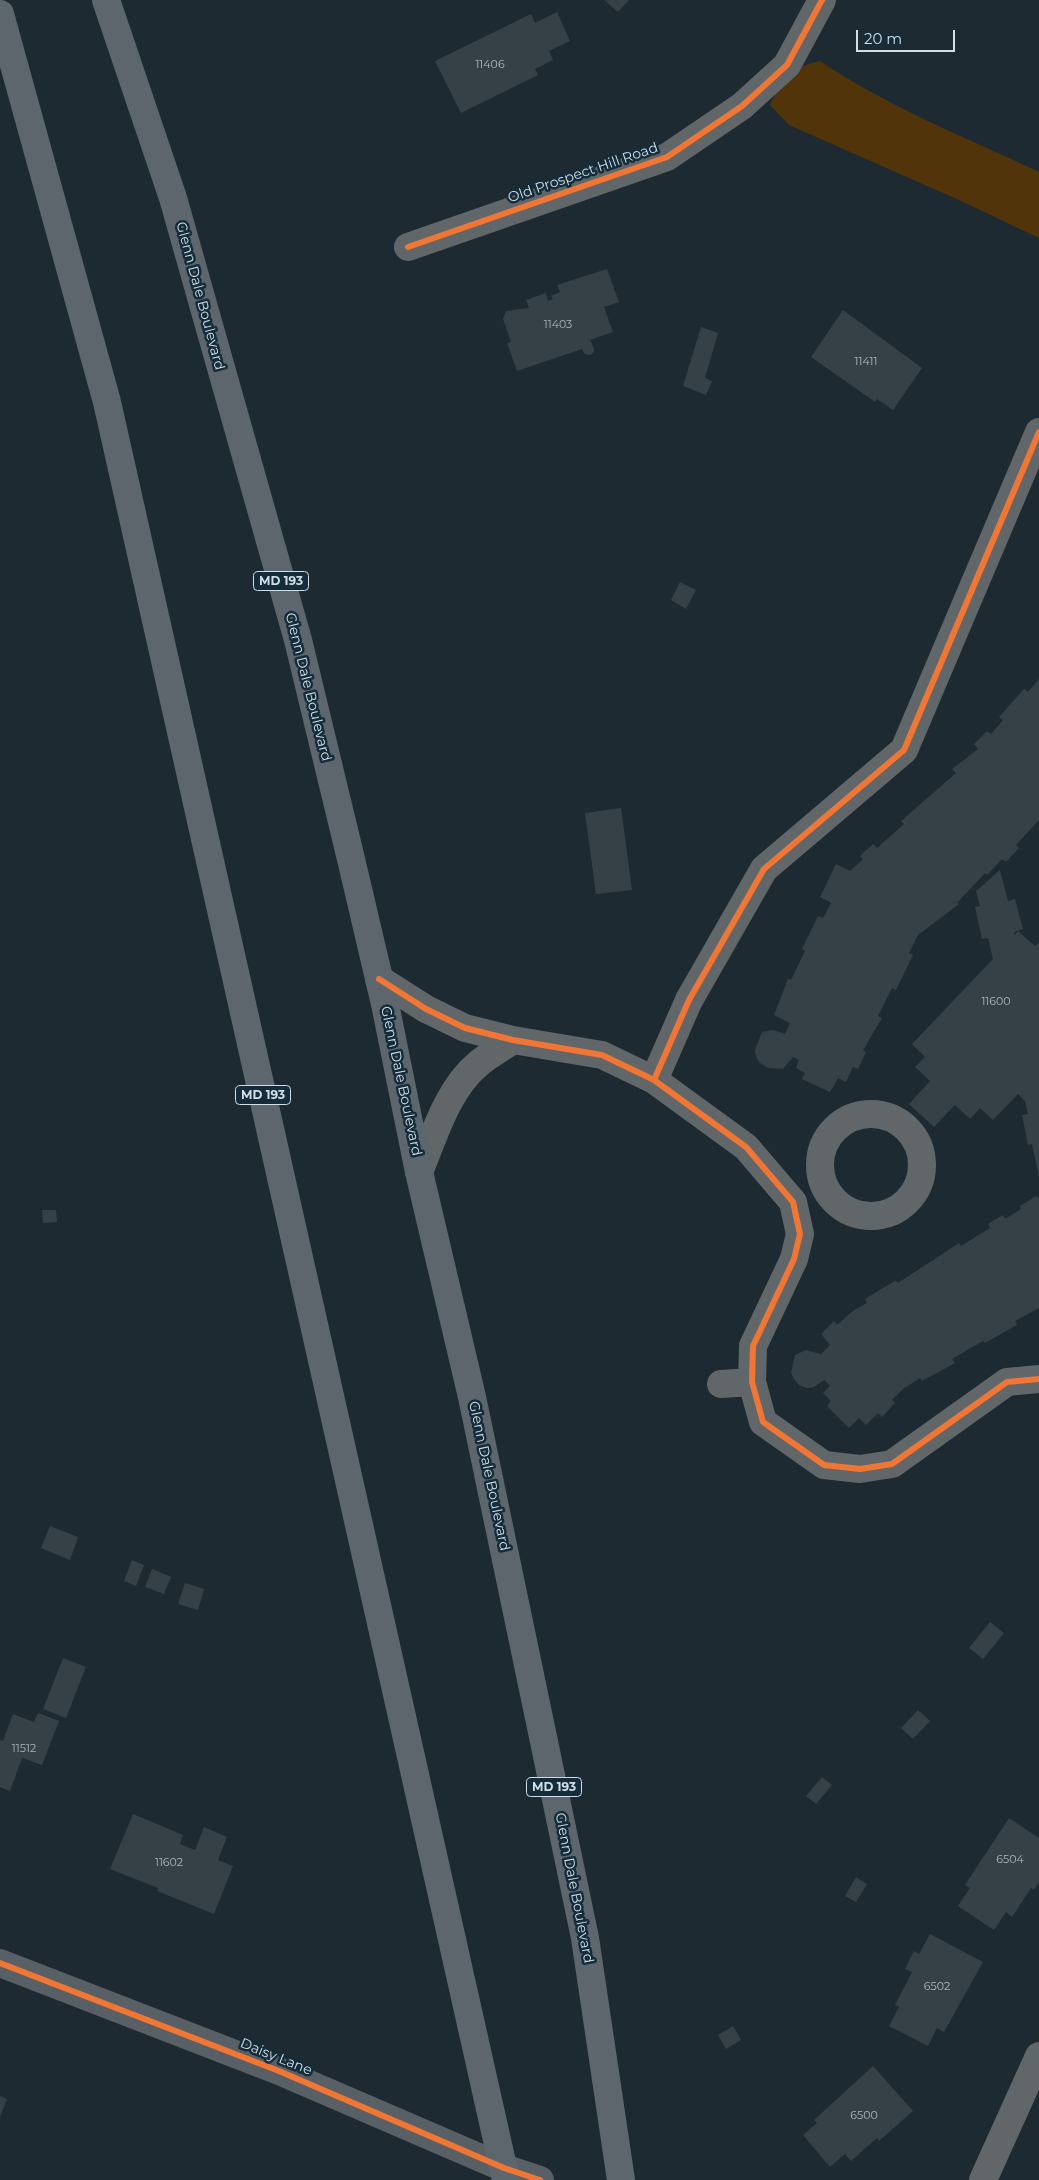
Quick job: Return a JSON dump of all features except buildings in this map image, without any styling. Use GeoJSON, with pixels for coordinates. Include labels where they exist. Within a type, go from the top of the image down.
{"type":"FeatureCollection","features":[{"type":"Feature","properties":{"kind":"main road","name":"Glenn Dale Boulevard"},"geometry":{"type":"LineString","coordinates":[[106,0],[173,198],[298,640],[379,979],[419,1172],[472,1397],[585,1938],[620,2180]]}},
{"type":"Feature","properties":{"kind":"main road","name":"MD 193"},"geometry":{"type":"LineString","coordinates":[[0,14],[107,402],[505,2174]]}},
{"type":"Feature","properties":{"kind":"street","name":"Old Prospect Hill Road"},"geometry":{"type":"LineString","coordinates":[[408,248],[667,157],[742,106],[787,65],[822,0]]}},
{"type":"Feature","properties":{"kind":"street"},"geometry":{"type":"LineString","coordinates":[[654,1080],[689,1000],[764,869],[904,750],[1039,432]]}},
{"type":"Feature","properties":{"kind":"street"},"geometry":{"type":"LineString","coordinates":[[379,979],[426,1009],[465,1028],[513,1040],[602,1055],[654,1080],[746,1147],[793,1202],[800,1234],[794,1259],[753,1346],[752,1382],[763,1422],[824,1465],[860,1469],[892,1464],[1007,1382],[1039,1379]]}},
{"type":"Feature","properties":{"kind":"street"},"geometry":{"type":"LineString","coordinates":[[419,1172],[442,1117],[458,1088],[477,1064],[513,1040]]}},
{"type":"Feature","properties":{"kind":"street"},"geometry":{"type":"LineString","coordinates":[[793,1202],[825,1189]]}},
{"type":"Feature","properties":{"kind":"street"},"geometry":{"type":"LineString","coordinates":[[721,1384],[752,1382]]}},
{"type":"Feature","properties":{"kind":"street","name":"Daisy Lane"},"geometry":{"type":"LineString","coordinates":[[0,1963],[279,2072],[505,2174],[540,2180]]}},
{"type":"Feature","properties":{"kind":"street"},"geometry":{"type":"LineString","coordinates":[[983,2180],[1039,2056]]}},
{"type":"Feature","properties":{"kind":"shaded area"},"geometry":{"type":"Polygon","coordinates":[[[820,61],[872,93],[955,134],[1039,172],[1039,238],[959,200],[789,125],[770,105],[779,88],[789,76],[802,67],[820,61]]]}},
{"type":"Feature","properties":{"kind":"cycle path"},"geometry":{"type":"LineString","coordinates":[[408,247],[667,157],[742,106],[787,65],[822,0]]}},
{"type":"Feature","properties":{"kind":"cycle path"},"geometry":{"type":"LineString","coordinates":[[654,1080],[689,1000],[764,869],[904,750],[1039,432]]}},
{"type":"Feature","properties":{"kind":"cycle path"},"geometry":{"type":"LineString","coordinates":[[379,979],[426,1009],[465,1028],[513,1040],[602,1055],[654,1080],[746,1147],[793,1202],[800,1234],[794,1259],[753,1346],[752,1382],[763,1422],[824,1465],[860,1469],[892,1464],[1007,1382],[1039,1379]]}},
{"type":"Feature","properties":{"kind":"cycle path"},"geometry":{"type":"LineString","coordinates":[[0,1963],[279,2071],[504,2168],[540,2180]]}}]}
